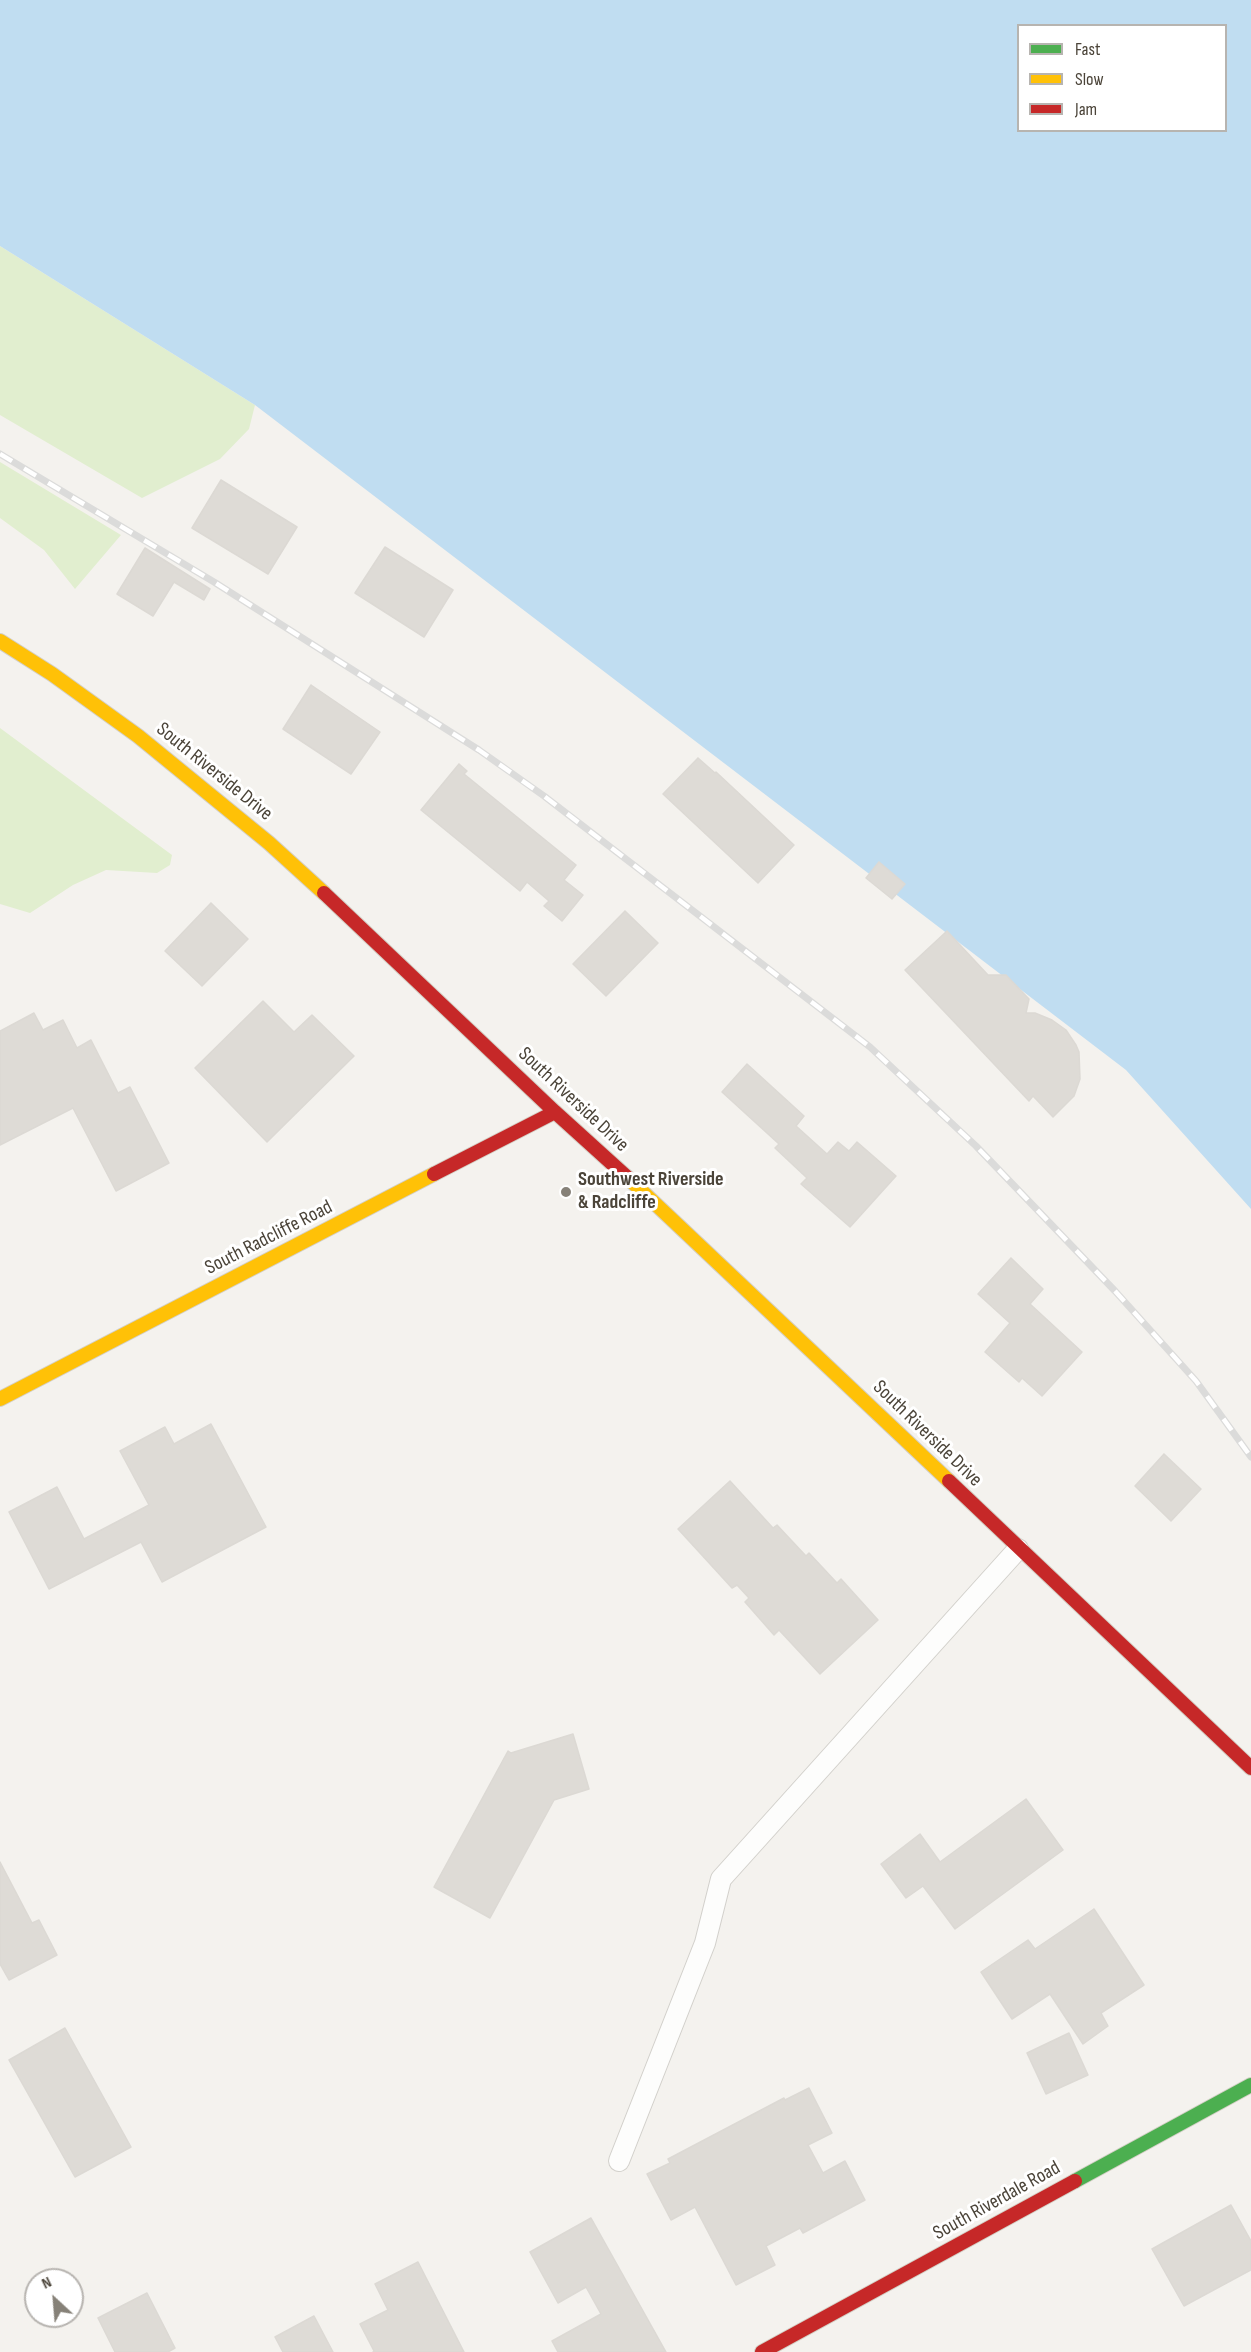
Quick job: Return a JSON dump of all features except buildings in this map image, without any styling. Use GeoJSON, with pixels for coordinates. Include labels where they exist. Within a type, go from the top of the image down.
{"type":"FeatureCollection","features":[{"type":"Feature","properties":{"kind":"main road","name":"South Riverside Drive"},"geometry":{"type":"LineString","coordinates":[[0,641],[52,674],[138,736],[269,843],[372,936],[555,1112],[602,1153],[1251,1768]]}},
{"type":"Feature","properties":{"kind":"main road","name":"South Radcliffe Road"},"geometry":{"type":"LineString","coordinates":[[0,1399],[555,1112]]}},
{"type":"Feature","properties":{"kind":"main road","name":"South Riverdale Road"},"geometry":{"type":"LineString","coordinates":[[762,2352],[1251,2085]]}},
{"type":"Feature","properties":{"kind":"lane"},"geometry":{"type":"LineString","coordinates":[[619,2161],[705,1944],[721,1879],[1018,1549]]}},
{"type":"Feature","properties":{"kind":"green space"},"geometry":{"type":"Polygon","coordinates":[[[0,246],[255,405],[249,429],[220,459],[142,498],[0,415],[0,246]]]}},
{"type":"Feature","properties":{"kind":"green space"},"geometry":{"type":"Polygon","coordinates":[[[0,462],[121,535],[75,589],[44,550],[0,518],[0,462]]]}},
{"type":"Feature","properties":{"kind":"green space"},"geometry":{"type":"Polygon","coordinates":[[[0,728],[172,855],[170,865],[157,873],[106,870],[73,885],[30,913],[0,904],[0,728]]]}},
{"type":"Feature","properties":{"kind":"water"},"geometry":{"type":"Polygon","coordinates":[[[0,0],[1251,0],[1251,1209],[1126,1070],[255,405],[0,246],[0,0]]]}},
{"type":"Feature","properties":{"kind":"railway"},"geometry":{"type":"LineString","coordinates":[[0,454],[214,582],[479,750],[544,796],[870,1047],[976,1146],[1115,1291],[1196,1381],[1251,1457]]}},
{"type":"Feature","properties":{"kind":"traffic: fast"},"geometry":{"type":"LineString","coordinates":[[1075,2181],[1251,2085]]}},
{"type":"Feature","properties":{"kind":"traffic: slow"},"geometry":{"type":"LineString","coordinates":[[0,641],[52,674],[138,736],[269,843],[324,893]]}},
{"type":"Feature","properties":{"kind":"traffic: slow"},"geometry":{"type":"LineString","coordinates":[[0,1399],[434,1174]]}},
{"type":"Feature","properties":{"kind":"traffic: slow"},"geometry":{"type":"LineString","coordinates":[[629,1179],[949,1481]]}},
{"type":"Feature","properties":{"kind":"traffic: jam"},"geometry":{"type":"LineString","coordinates":[[324,893],[629,1179]]}},
{"type":"Feature","properties":{"kind":"traffic: jam"},"geometry":{"type":"LineString","coordinates":[[434,1174],[555,1112]]}},
{"type":"Feature","properties":{"kind":"traffic: jam"},"geometry":{"type":"LineString","coordinates":[[949,1481],[1251,1768]]}},
{"type":"Feature","properties":{"kind":"traffic: jam"},"geometry":{"type":"LineString","coordinates":[[762,2352],[1075,2181]]}},
{"type":"Feature","properties":{"kind":"place","name":"Southwest Riverside & Radcliffe"},"geometry":{"type":"Point","coordinates":[566,1192]}}]}
